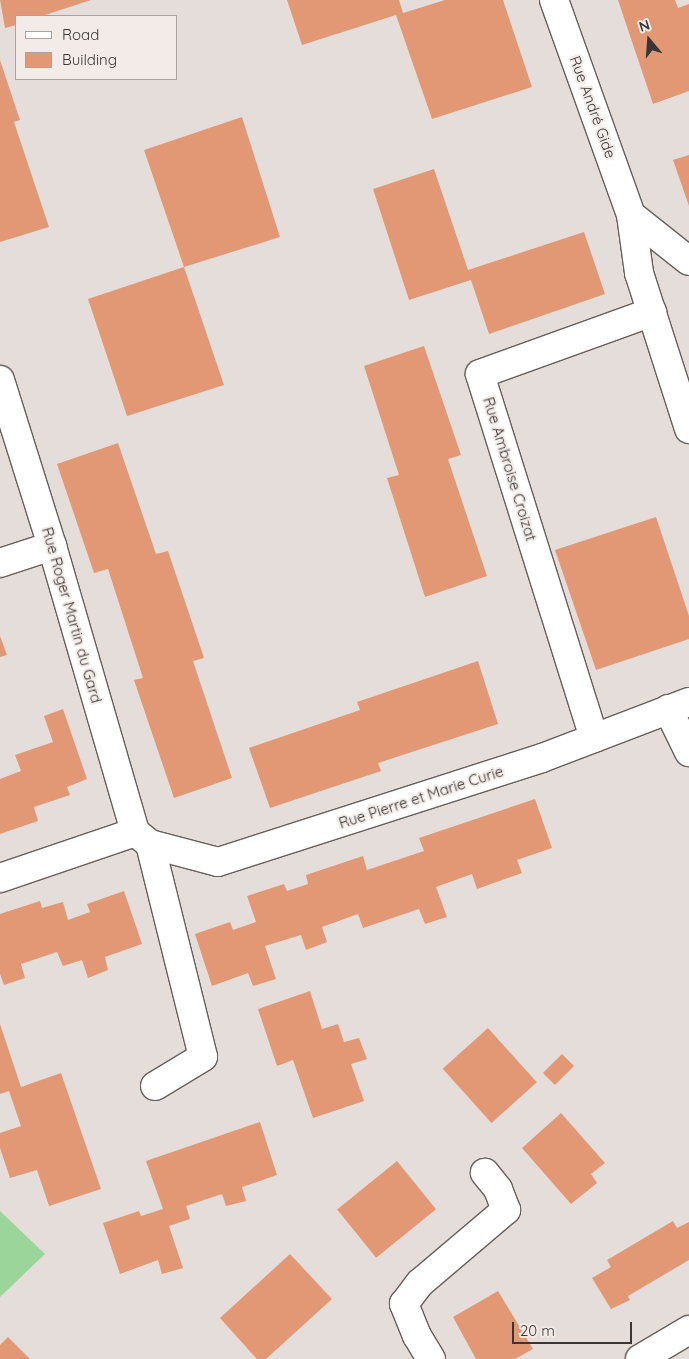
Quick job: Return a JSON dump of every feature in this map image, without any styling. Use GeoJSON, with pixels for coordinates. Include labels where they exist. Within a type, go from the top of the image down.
{"type":"FeatureCollection","features":[{"type":"Feature","properties":{"kind":"street","name":"Rue André Gide"},"geometry":{"type":"LineString","coordinates":[[554,0],[631,215],[639,273],[689,429]]}},
{"type":"Feature","properties":{"kind":"street","name":"Rue André Gide"},"geometry":{"type":"LineString","coordinates":[[631,215],[662,242],[688,257]]}},
{"type":"Feature","properties":{"kind":"street","name":"Rue Ambroise Croizat"},"geometry":{"type":"LineString","coordinates":[[594,738],[480,374],[652,312]]}},
{"type":"Feature","properties":{"kind":"street","name":"Rue Roger Martin du Gard"},"geometry":{"type":"LineString","coordinates":[[0,380],[142,838],[202,1057],[155,1086]]}},
{"type":"Feature","properties":{"kind":"street"},"geometry":{"type":"LineString","coordinates":[[0,564],[52,546]]}},
{"type":"Feature","properties":{"kind":"street","name":"Rue Pierre et Marie Curie"},"geometry":{"type":"LineString","coordinates":[[142,838],[218,862],[594,738],[678,705]]}},
{"type":"Feature","properties":{"kind":"street"},"geometry":{"type":"LineString","coordinates":[[678,705],[689,752]]}},
{"type":"Feature","properties":{"kind":"street"},"geometry":{"type":"LineString","coordinates":[[0,878],[142,838]]}},
{"type":"Feature","properties":{"kind":"street"},"geometry":{"type":"LineString","coordinates":[[431,1359],[417,1336],[404,1304],[420,1283],[506,1210],[498,1189],[485,1173]]}},
{"type":"Feature","properties":{"kind":"street"},"geometry":{"type":"LineString","coordinates":[[640,1359],[689,1330]]}},
{"type":"Feature","properties":{"kind":"green space"},"geometry":{"type":"Polygon","coordinates":[[[0,1211],[45,1254],[0,1297],[0,1211]]]}},
{"type":"Feature","properties":{"kind":"building"},"geometry":{"type":"Polygon","coordinates":[[[0,0],[91,0],[45,15],[15,15],[15,25],[5,28],[0,0]]]}},
{"type":"Feature","properties":{"kind":"building"},"geometry":{"type":"Polygon","coordinates":[[[287,0],[399,0],[403,13],[445,0],[503,0],[532,87],[432,119],[396,15],[302,45],[287,0]]]}},
{"type":"Feature","properties":{"kind":"building"},"geometry":{"type":"Polygon","coordinates":[[[618,0],[675,0],[678,8],[689,4],[689,91],[653,104],[618,0]]]}},
{"type":"Feature","properties":{"kind":"building"},"geometry":{"type":"Polygon","coordinates":[[[0,60],[20,120],[14,122],[49,227],[0,242],[0,60]]]}},
{"type":"Feature","properties":{"kind":"building"},"geometry":{"type":"Polygon","coordinates":[[[242,117],[280,237],[184,267],[144,150],[242,117]]]}},
{"type":"Feature","properties":{"kind":"building"},"geometry":{"type":"Polygon","coordinates":[[[689,155],[689,206],[673,160],[689,155]]]}},
{"type":"Feature","properties":{"kind":"building"},"geometry":{"type":"Polygon","coordinates":[[[434,169],[468,270],[584,232],[605,294],[489,334],[471,280],[409,300],[373,189],[434,169]]]}},
{"type":"Feature","properties":{"kind":"building"},"geometry":{"type":"Polygon","coordinates":[[[184,267],[224,385],[127,416],[88,299],[184,267]]]}},
{"type":"Feature","properties":{"kind":"building"},"geometry":{"type":"Polygon","coordinates":[[[424,346],[461,455],[448,459],[487,576],[425,597],[387,478],[399,475],[364,366],[424,346]]]}},
{"type":"Feature","properties":{"kind":"building"},"geometry":{"type":"Polygon","coordinates":[[[118,443],[156,554],[168,551],[204,658],[193,661],[232,778],[174,798],[134,680],[143,678],[108,569],[94,573],[57,464],[118,443]]]}},
{"type":"Feature","properties":{"kind":"building"},"geometry":{"type":"Polygon","coordinates":[[[656,517],[689,616],[689,639],[596,670],[555,550],[656,517]]]}},
{"type":"Feature","properties":{"kind":"building"},"geometry":{"type":"Polygon","coordinates":[[[0,636],[7,655],[0,657],[0,636]]]}},
{"type":"Feature","properties":{"kind":"building"},"geometry":{"type":"Polygon","coordinates":[[[478,661],[498,724],[378,763],[381,771],[270,808],[249,748],[360,710],[357,702],[478,661]]]}},
{"type":"Feature","properties":{"kind":"building"},"geometry":{"type":"Polygon","coordinates":[[[63,709],[87,779],[67,787],[70,795],[34,807],[38,821],[0,834],[0,779],[21,771],[15,755],[53,742],[44,716],[63,709]]]}},
{"type":"Feature","properties":{"kind":"building"},"geometry":{"type":"Polygon","coordinates":[[[535,799],[552,848],[517,860],[522,873],[477,889],[472,874],[436,887],[447,917],[425,924],[419,909],[363,928],[358,914],[322,927],[327,942],[306,950],[301,935],[265,946],[276,979],[253,986],[248,973],[212,986],[195,934],[230,922],[233,930],[256,922],[247,896],[284,884],[287,891],[308,884],[306,875],[363,856],[367,870],[424,851],[419,838],[535,799]]]}},
{"type":"Feature","properties":{"kind":"building"},"geometry":{"type":"Polygon","coordinates":[[[124,891],[142,944],[105,957],[108,970],[88,978],[82,960],[63,966],[57,952],[21,964],[25,978],[4,985],[0,974],[0,914],[40,901],[42,908],[63,902],[68,920],[90,912],[87,904],[124,891]]]}},
{"type":"Feature","properties":{"kind":"building"},"geometry":{"type":"Polygon","coordinates":[[[310,991],[322,1029],[338,1024],[344,1042],[359,1038],[367,1059],[351,1064],[364,1101],[313,1118],[293,1060],[277,1066],[258,1009],[310,991]]]}},
{"type":"Feature","properties":{"kind":"building"},"geometry":{"type":"Polygon","coordinates":[[[0,1024],[21,1087],[61,1073],[101,1189],[49,1206],[37,1170],[10,1178],[0,1148],[0,1133],[21,1126],[9,1091],[0,1094],[0,1024]]]}},
{"type":"Feature","properties":{"kind":"building"},"geometry":{"type":"Polygon","coordinates":[[[488,1028],[537,1082],[492,1123],[443,1069],[488,1028]]]}},
{"type":"Feature","properties":{"kind":"building"},"geometry":{"type":"Polygon","coordinates":[[[562,1054],[574,1066],[555,1085],[543,1073],[562,1054]]]}},
{"type":"Feature","properties":{"kind":"building"},"geometry":{"type":"Polygon","coordinates":[[[561,1113],[605,1163],[591,1174],[597,1183],[571,1204],[522,1148],[561,1113]]]}},
{"type":"Feature","properties":{"kind":"building"},"geometry":{"type":"Polygon","coordinates":[[[260,1122],[277,1175],[242,1187],[246,1201],[226,1206],[222,1194],[186,1206],[190,1219],[169,1226],[183,1268],[162,1274],[158,1260],[120,1274],[103,1223],[139,1211],[141,1216],[163,1209],[146,1161],[260,1122]]]}},
{"type":"Feature","properties":{"kind":"building"},"geometry":{"type":"Polygon","coordinates":[[[397,1161],[436,1209],[376,1258],[337,1209],[397,1161]]]}},
{"type":"Feature","properties":{"kind":"building"},"geometry":{"type":"Polygon","coordinates":[[[673,1221],[677,1228],[689,1222],[689,1260],[628,1296],[630,1300],[611,1309],[592,1278],[611,1267],[607,1260],[673,1221]]]}},
{"type":"Feature","properties":{"kind":"building"},"geometry":{"type":"Polygon","coordinates":[[[290,1254],[332,1299],[266,1359],[257,1359],[220,1318],[290,1254]]]}},
{"type":"Feature","properties":{"kind":"building"},"geometry":{"type":"Polygon","coordinates":[[[498,1291],[533,1349],[515,1359],[476,1359],[453,1317],[498,1291]]]}},
{"type":"Feature","properties":{"kind":"building"},"geometry":{"type":"Polygon","coordinates":[[[8,1337],[30,1359],[0,1359],[0,1345],[8,1337]]]}}]}
